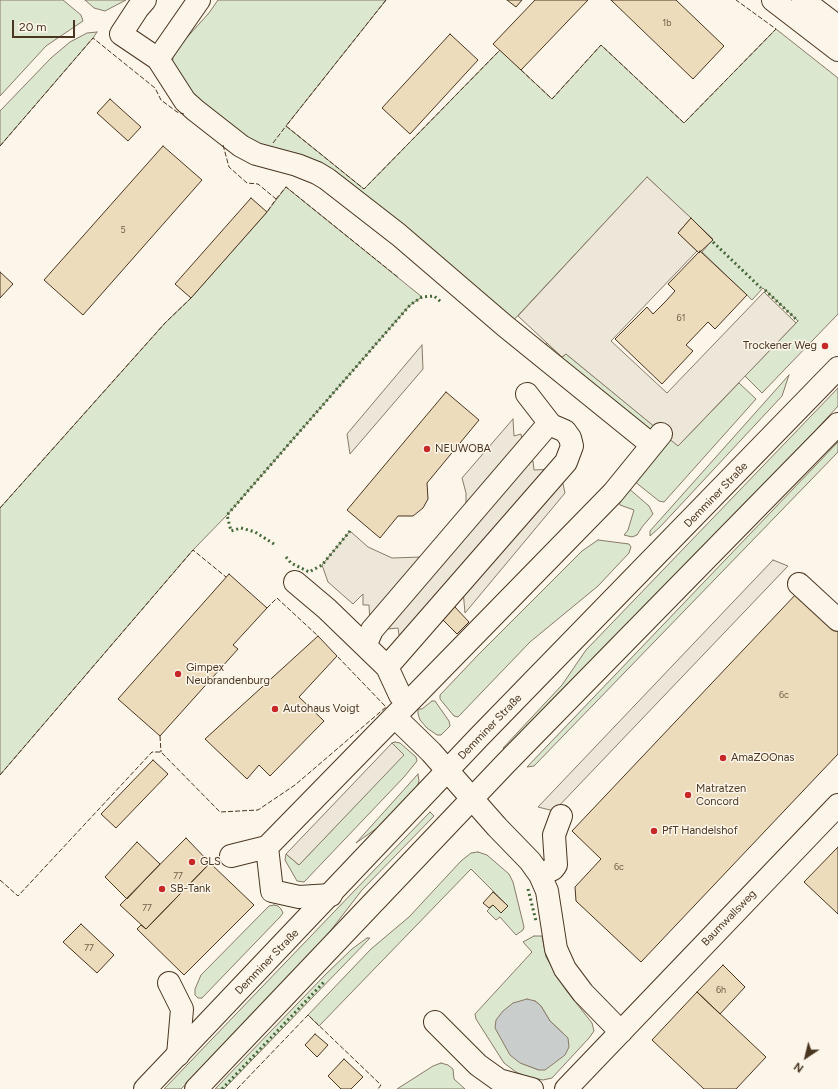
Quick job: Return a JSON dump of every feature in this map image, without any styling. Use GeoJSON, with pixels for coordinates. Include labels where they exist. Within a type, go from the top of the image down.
{"type":"FeatureCollection","features":[{"type":"Feature","properties":{"kind":"main road"},"geometry":{"type":"LineString","coordinates":[[145,0],[121,34],[158,59],[185,101],[224,134],[256,154],[297,165],[327,179],[399,235],[505,326],[656,439],[613,493],[267,847],[231,856]]}},
{"type":"Feature","properties":{"kind":"main road"},"geometry":{"type":"LineString","coordinates":[[158,59],[199,0]]}},
{"type":"Feature","properties":{"kind":"main road"},"geometry":{"type":"LineString","coordinates":[[773,0],[838,50]]}},
{"type":"Feature","properties":{"kind":"main road"},"geometry":{"type":"LineString","coordinates":[[804,0],[838,27]]}},
{"type":"Feature","properties":{"kind":"main road","name":"Demminer Straße"},"geometry":{"type":"LineString","coordinates":[[145,1089],[448,771],[838,368]]}},
{"type":"Feature","properties":{"kind":"main road"},"geometry":{"type":"LineString","coordinates":[[387,667],[566,462],[572,446],[570,438],[565,431],[551,425],[527,394]]}},
{"type":"Feature","properties":{"kind":"main road"},"geometry":{"type":"LineString","coordinates":[[196,1089],[473,799],[838,424]]}},
{"type":"Feature","properties":{"kind":"main road"},"geometry":{"type":"LineString","coordinates":[[366,644],[372,630],[545,428],[551,425]]}},
{"type":"Feature","properties":{"kind":"main road"},"geometry":{"type":"LineString","coordinates":[[295,582],[366,644],[387,667],[400,695],[401,710],[425,745],[530,861],[540,875],[547,891],[556,949],[565,969],[583,993],[621,1032]]}},
{"type":"Feature","properties":{"kind":"main road"},"geometry":{"type":"LineString","coordinates":[[800,584],[838,620]]}},
{"type":"Feature","properties":{"kind":"main road","name":"Baumwallsweg"},"geometry":{"type":"LineString","coordinates":[[566,1089],[838,805]]}},
{"type":"Feature","properties":{"kind":"main road"},"geometry":{"type":"LineString","coordinates":[[540,875],[553,869],[556,865],[554,835],[560,816]]}},
{"type":"Feature","properties":{"kind":"main road"},"geometry":{"type":"LineString","coordinates":[[267,847],[272,892],[299,897],[331,895]]}},
{"type":"Feature","properties":{"kind":"main road"},"geometry":{"type":"LineString","coordinates":[[169,983],[182,1010],[178,1055]]}},
{"type":"Feature","properties":{"kind":"main road"},"geometry":{"type":"LineString","coordinates":[[435,1022],[478,1065],[499,1080],[532,1089]]}},
{"type":"Feature","properties":{"kind":"green space"},"geometry":{"type":"Polygon","coordinates":[[[0,0],[63,0],[81,15],[83,21],[46,46],[0,96],[0,0]]]}},
{"type":"Feature","properties":{"kind":"green space"},"geometry":{"type":"Polygon","coordinates":[[[85,0],[126,0],[105,11],[94,8],[85,0]]]}},
{"type":"Feature","properties":{"kind":"green space"},"geometry":{"type":"Polygon","coordinates":[[[218,0],[386,0],[286,126],[364,189],[500,50],[552,99],[601,45],[684,123],[776,29],[838,78],[838,314],[762,393],[745,376],[798,321],[763,288],[752,300],[702,252],[713,239],[647,177],[510,324],[403,233],[259,150],[199,109],[172,66],[173,57],[180,45],[209,13],[218,0]]]}},
{"type":"Feature","properties":{"kind":"green space"},"geometry":{"type":"Polygon","coordinates":[[[97,32],[0,146],[0,111],[51,58],[70,42],[87,33],[97,32]]]}},
{"type":"Feature","properties":{"kind":"green space"},"geometry":{"type":"Polygon","coordinates":[[[286,187],[422,297],[410,305],[227,515],[193,550],[0,775],[0,508],[165,323],[191,298],[267,212],[286,187]]]}},
{"type":"Feature","properties":{"kind":"green space"},"geometry":{"type":"Polygon","coordinates":[[[547,343],[562,357],[566,354],[654,426],[649,433],[544,350],[547,343]]]}},
{"type":"Feature","properties":{"kind":"green space"},"geometry":{"type":"Polygon","coordinates":[[[789,375],[782,396],[650,536],[650,531],[789,375]]]}},
{"type":"Feature","properties":{"kind":"green space"},"geometry":{"type":"Polygon","coordinates":[[[739,383],[756,399],[664,502],[659,501],[634,481],[669,437],[678,446],[739,383]]]}},
{"type":"Feature","properties":{"kind":"green space"},"geometry":{"type":"Polygon","coordinates":[[[838,388],[838,406],[507,752],[503,748],[562,685],[586,650],[838,388]]]}},
{"type":"Feature","properties":{"kind":"green space"},"geometry":{"type":"Polygon","coordinates":[[[838,442],[838,452],[534,766],[527,767],[838,442]]]}},
{"type":"Feature","properties":{"kind":"green space"},"geometry":{"type":"Polygon","coordinates":[[[627,487],[649,506],[653,514],[637,535],[632,537],[624,535],[628,530],[634,510],[620,505],[618,498],[627,487]]]}},
{"type":"Feature","properties":{"kind":"green space"},"geometry":{"type":"Polygon","coordinates":[[[598,540],[629,544],[631,547],[629,553],[598,586],[530,642],[458,717],[454,716],[440,699],[440,695],[582,551],[598,540]]]}},
{"type":"Feature","properties":{"kind":"green space"},"geometry":{"type":"Polygon","coordinates":[[[432,701],[435,701],[449,721],[450,726],[441,735],[437,735],[427,728],[420,720],[418,714],[418,709],[422,709],[432,701]]]}},
{"type":"Feature","properties":{"kind":"green space"},"geometry":{"type":"Polygon","coordinates":[[[392,743],[400,743],[416,757],[417,761],[404,777],[304,882],[297,881],[285,860],[286,854],[299,865],[403,755],[392,743]]]}},
{"type":"Feature","properties":{"kind":"green space"},"geometry":{"type":"Polygon","coordinates":[[[418,774],[419,781],[415,793],[387,821],[356,843],[418,774]]]}},
{"type":"Feature","properties":{"kind":"green space"},"geometry":{"type":"Polygon","coordinates":[[[430,812],[434,816],[362,890],[321,943],[181,1089],[164,1089],[430,812]]]}},
{"type":"Feature","properties":{"kind":"green space"},"geometry":{"type":"Polygon","coordinates":[[[478,852],[487,855],[509,874],[513,882],[524,927],[523,930],[516,935],[500,917],[496,920],[487,911],[493,905],[501,913],[508,906],[471,869],[319,1026],[308,1015],[371,949],[409,917],[461,861],[471,853],[478,852]]]}},
{"type":"Feature","properties":{"kind":"green space"},"geometry":{"type":"Polygon","coordinates":[[[269,906],[278,906],[283,913],[280,917],[202,998],[198,998],[195,995],[195,989],[201,975],[269,906]]]}},
{"type":"Feature","properties":{"kind":"green space"},"geometry":{"type":"Polygon","coordinates":[[[534,936],[542,936],[546,957],[566,990],[592,1023],[594,1031],[552,1078],[543,1080],[527,1077],[516,1072],[504,1063],[476,1019],[475,1014],[532,952],[523,942],[534,936]],[[535,1001],[521,1063],[539,1070],[563,1033],[550,1021],[541,1006],[535,1001]]]}},
{"type":"Feature","properties":{"kind":"green space"},"geometry":{"type":"Polygon","coordinates":[[[367,938],[370,938],[224,1089],[215,1089],[325,975],[352,949],[367,938]]]}},
{"type":"Feature","properties":{"kind":"green space"},"geometry":{"type":"Polygon","coordinates":[[[441,1063],[448,1065],[453,1069],[454,1079],[465,1089],[397,1089],[433,1066],[441,1063]]]}},
{"type":"Feature","properties":{"kind":"shaded area"},"geometry":{"type":"Polygon","coordinates":[[[647,177],[691,218],[678,233],[697,251],[611,341],[667,393],[764,292],[796,323],[678,446],[566,354],[562,357],[518,316],[647,177]]]}},
{"type":"Feature","properties":{"kind":"shaded area"},"geometry":{"type":"Polygon","coordinates":[[[422,345],[423,369],[350,454],[347,434],[422,345]]]}},
{"type":"Feature","properties":{"kind":"shaded area"},"geometry":{"type":"Polygon","coordinates":[[[513,419],[514,436],[521,434],[525,460],[533,461],[534,470],[553,469],[561,475],[565,493],[465,613],[463,590],[409,635],[399,635],[398,628],[378,630],[370,623],[369,605],[363,605],[363,594],[353,604],[328,582],[322,565],[350,531],[368,547],[392,558],[422,557],[466,513],[466,493],[462,478],[513,419]]]}},
{"type":"Feature","properties":{"kind":"shaded area"},"geometry":{"type":"Polygon","coordinates":[[[773,560],[788,566],[554,811],[538,807],[773,560]]]}},
{"type":"Feature","properties":{"kind":"shaded area"},"geometry":{"type":"Polygon","coordinates":[[[392,743],[404,755],[299,865],[286,854],[392,743]]]}},
{"type":"Feature","properties":{"kind":"shaded area"},"geometry":{"type":"Polygon","coordinates":[[[527,999],[535,1001],[541,1006],[550,1021],[568,1038],[569,1047],[565,1055],[545,1070],[539,1070],[520,1063],[510,1055],[495,1028],[496,1020],[503,1011],[513,1003],[527,999]]]}},
{"type":"Feature","properties":{"kind":"building"},"geometry":{"type":"Polygon","coordinates":[[[507,0],[522,0],[516,7],[507,0]]]}},
{"type":"Feature","properties":{"kind":"building"},"geometry":{"type":"Polygon","coordinates":[[[535,0],[588,0],[521,70],[493,44],[535,0]]]}},
{"type":"Feature","properties":{"kind":"building"},"geometry":{"type":"Polygon","coordinates":[[[611,0],[676,0],[724,46],[693,79],[611,0]]]}},
{"type":"Feature","properties":{"kind":"building"},"geometry":{"type":"Polygon","coordinates":[[[450,34],[478,60],[410,134],[382,108],[450,34]]]}},
{"type":"Feature","properties":{"kind":"building"},"geometry":{"type":"Polygon","coordinates":[[[110,99],[141,127],[128,141],[97,113],[110,99]]]}},
{"type":"Feature","properties":{"kind":"building"},"geometry":{"type":"Polygon","coordinates":[[[163,146],[202,180],[83,315],[44,280],[163,146]]]}},
{"type":"Feature","properties":{"kind":"building"},"geometry":{"type":"Polygon","coordinates":[[[251,198],[267,212],[191,298],[175,284],[251,198]]]}},
{"type":"Feature","properties":{"kind":"building"},"geometry":{"type":"Polygon","coordinates":[[[691,218],[713,240],[699,253],[678,233],[691,218]]]}},
{"type":"Feature","properties":{"kind":"building"},"geometry":{"type":"Polygon","coordinates":[[[700,251],[747,295],[715,329],[708,322],[686,345],[693,351],[662,384],[615,339],[647,307],[653,314],[665,302],[675,291],[668,284],[700,251]]]}},
{"type":"Feature","properties":{"kind":"building"},"geometry":{"type":"Polygon","coordinates":[[[0,272],[13,284],[0,298],[0,272]]]}},
{"type":"Feature","properties":{"kind":"building","name":"NEUWOBA"},"geometry":{"type":"Polygon","coordinates":[[[446,392],[479,420],[427,483],[428,499],[423,508],[413,516],[398,516],[380,538],[347,510],[446,392]]]}},
{"type":"Feature","properties":{"kind":"building","name":"Gimpex Neubrandenburg"},"geometry":{"type":"Polygon","coordinates":[[[229,574],[267,608],[233,645],[238,649],[160,736],[118,699],[229,574]]]}},
{"type":"Feature","properties":{"kind":"building"},"geometry":{"type":"Polygon","coordinates":[[[798,592],[838,629],[838,754],[641,962],[576,901],[575,887],[601,859],[572,831],[798,592]]]}},
{"type":"Feature","properties":{"kind":"building"},"geometry":{"type":"Polygon","coordinates":[[[454,606],[469,622],[457,634],[441,618],[454,606]]]}},
{"type":"Feature","properties":{"kind":"building","name":"Autohaus Voigt"},"geometry":{"type":"Polygon","coordinates":[[[318,636],[337,656],[299,697],[324,721],[270,776],[259,765],[247,779],[205,739],[318,636]]]}},
{"type":"Feature","properties":{"kind":"building"},"geometry":{"type":"Polygon","coordinates":[[[153,760],[168,774],[116,828],[101,814],[153,760]]]}},
{"type":"Feature","properties":{"kind":"building"},"geometry":{"type":"Polygon","coordinates":[[[186,838],[210,863],[146,929],[120,905],[186,838]]]}},
{"type":"Feature","properties":{"kind":"building"},"geometry":{"type":"Polygon","coordinates":[[[137,842],[160,864],[127,899],[105,877],[137,842]]]}},
{"type":"Feature","properties":{"kind":"building"},"geometry":{"type":"Polygon","coordinates":[[[838,847],[838,914],[804,882],[838,847]]]}},
{"type":"Feature","properties":{"kind":"building"},"geometry":{"type":"Polygon","coordinates":[[[210,863],[254,905],[184,975],[137,929],[141,925],[146,929],[210,863]]]}},
{"type":"Feature","properties":{"kind":"building"},"geometry":{"type":"Polygon","coordinates":[[[493,892],[508,906],[501,913],[493,905],[489,908],[483,903],[493,892]]]}},
{"type":"Feature","properties":{"kind":"building"},"geometry":{"type":"Polygon","coordinates":[[[81,924],[114,955],[97,973],[63,942],[81,924]]]}},
{"type":"Feature","properties":{"kind":"building"},"geometry":{"type":"Polygon","coordinates":[[[723,965],[745,987],[720,1014],[697,992],[723,965]]]}},
{"type":"Feature","properties":{"kind":"building"},"geometry":{"type":"Polygon","coordinates":[[[697,992],[766,1057],[736,1089],[704,1089],[652,1040],[697,992]]]}},
{"type":"Feature","properties":{"kind":"building"},"geometry":{"type":"Polygon","coordinates":[[[315,1034],[328,1045],[317,1057],[305,1045],[315,1034]]]}},
{"type":"Feature","properties":{"kind":"building"},"geometry":{"type":"Polygon","coordinates":[[[344,1059],[363,1077],[351,1089],[341,1089],[328,1076],[344,1059]]]}},
{"type":"Feature","properties":{"kind":"hedge"},"geometry":{"type":"LineString","coordinates":[[713,242],[761,288]]}},
{"type":"Feature","properties":{"kind":"hedge"},"geometry":{"type":"LineString","coordinates":[[765,290],[798,321]]}},
{"type":"Feature","properties":{"kind":"hedge"},"geometry":{"type":"LineString","coordinates":[[274,544],[255,532],[241,528],[231,531],[227,515],[410,305],[422,297],[434,296],[441,302]]}},
{"type":"Feature","properties":{"kind":"hedge"},"geometry":{"type":"LineString","coordinates":[[286,557],[291,563],[309,572],[322,565],[350,531]]}},
{"type":"Feature","properties":{"kind":"hedge"},"geometry":{"type":"LineString","coordinates":[[528,889],[536,921]]}},
{"type":"Feature","properties":{"kind":"hedge"},"geometry":{"type":"LineString","coordinates":[[222,1089],[324,982]]}},
{"type":"Feature","properties":{"kind":"fence"},"geometry":{"type":"LineString","coordinates":[[386,0],[286,126],[364,189],[500,50]]}},
{"type":"Feature","properties":{"kind":"fence"},"geometry":{"type":"LineString","coordinates":[[521,70],[552,99],[601,45],[684,123],[776,29],[736,0]]}},
{"type":"Feature","properties":{"kind":"fence"},"geometry":{"type":"LineString","coordinates":[[0,146],[93,38],[155,88],[161,100],[177,112],[184,114]]}},
{"type":"Feature","properties":{"kind":"fence"},"geometry":{"type":"LineString","coordinates":[[273,143],[286,126]]}},
{"type":"Feature","properties":{"kind":"fence"},"geometry":{"type":"LineString","coordinates":[[223,145],[229,167],[247,183],[258,184],[276,199],[267,212]]}},
{"type":"Feature","properties":{"kind":"fence"},"geometry":{"type":"LineString","coordinates":[[276,199],[286,187],[399,278]]}},
{"type":"Feature","properties":{"kind":"fence"},"geometry":{"type":"LineString","coordinates":[[0,508],[165,323],[191,298]]}},
{"type":"Feature","properties":{"kind":"fence"},"geometry":{"type":"LineString","coordinates":[[0,775],[193,550],[226,577]]}},
{"type":"Feature","properties":{"kind":"fence"},"geometry":{"type":"LineString","coordinates":[[267,608],[277,598],[318,636]]}},
{"type":"Feature","properties":{"kind":"fence"},"geometry":{"type":"LineString","coordinates":[[0,880],[18,896],[152,752],[161,752],[220,812],[258,810],[295,785],[386,707],[337,656]]}},
{"type":"Feature","properties":{"kind":"fence"},"geometry":{"type":"LineString","coordinates":[[160,736],[161,752]]}},
{"type":"Feature","properties":{"kind":"fence"},"geometry":{"type":"LineString","coordinates":[[237,1089],[308,1015],[381,1085],[378,1089]]}},
{"type":"Feature","properties":{"kind":"place","name":"Trockener Weg"},"geometry":{"type":"Point","coordinates":[825,346]}},
{"type":"Feature","properties":{"kind":"place","name":"NEUWOBA"},"geometry":{"type":"Point","coordinates":[427,449]}},
{"type":"Feature","properties":{"kind":"place","name":"Gimpex Neubrandenburg"},"geometry":{"type":"Point","coordinates":[178,674]}},
{"type":"Feature","properties":{"kind":"place","name":"Autohaus Voigt"},"geometry":{"type":"Point","coordinates":[275,709]}},
{"type":"Feature","properties":{"kind":"place","name":"AmaZOOnas"},"geometry":{"type":"Point","coordinates":[723,758]}},
{"type":"Feature","properties":{"kind":"place","name":"Matratzen Concord"},"geometry":{"type":"Point","coordinates":[688,795]}},
{"type":"Feature","properties":{"kind":"place","name":"PfT Handelshof"},"geometry":{"type":"Point","coordinates":[654,831]}},
{"type":"Feature","properties":{"kind":"place","name":"GLS"},"geometry":{"type":"Point","coordinates":[192,862]}},
{"type":"Feature","properties":{"kind":"place","name":"SB-Tank"},"geometry":{"type":"Point","coordinates":[162,889]}}]}
